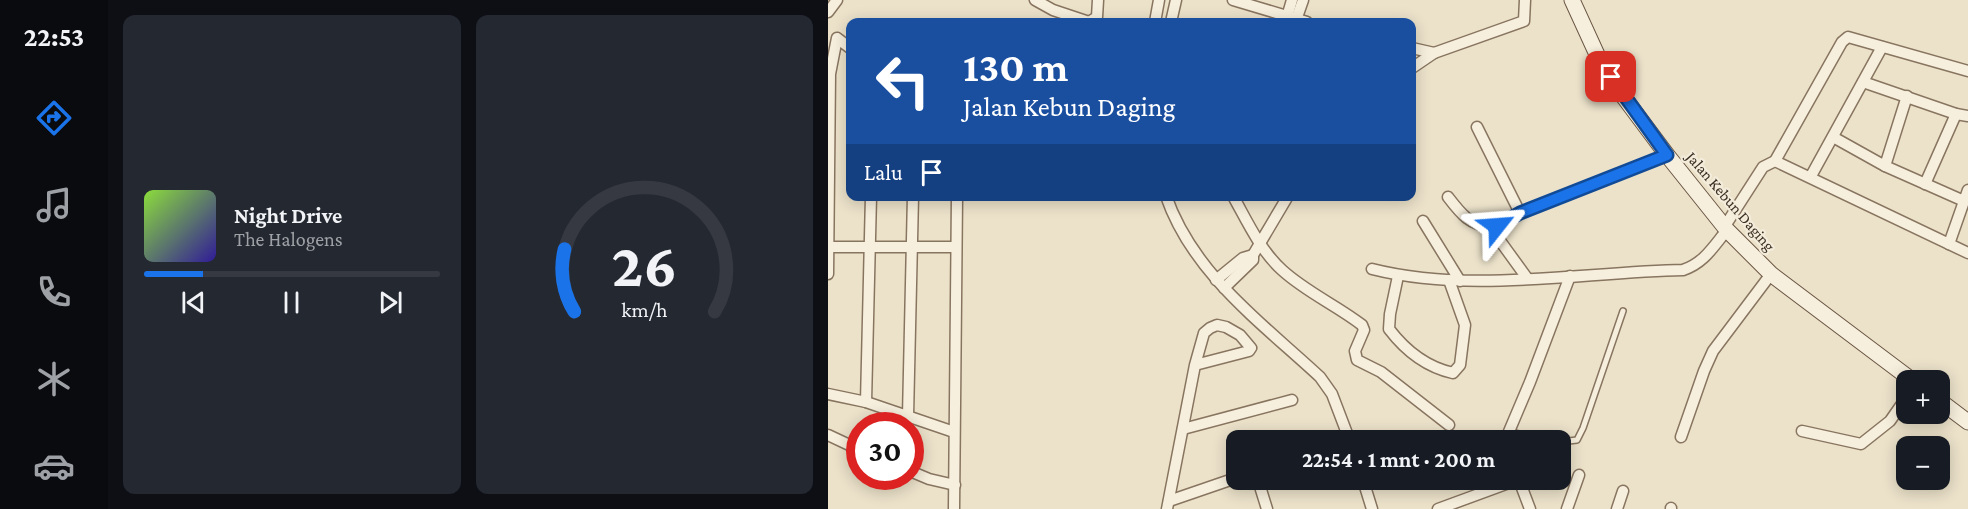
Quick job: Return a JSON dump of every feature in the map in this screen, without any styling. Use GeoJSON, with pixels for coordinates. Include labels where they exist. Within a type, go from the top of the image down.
{"type":"FeatureCollection","features":[{"type":"Feature","properties":{"kind":"street"},"geometry":{"type":"LineString","coordinates":[[828,12],[837,0]]}},
{"type":"Feature","properties":{"kind":"street"},"geometry":{"type":"LineString","coordinates":[[1035,0],[1054,5],[1081,18]]}},
{"type":"Feature","properties":{"kind":"street"},"geometry":{"type":"LineString","coordinates":[[1095,18],[1098,0]]}},
{"type":"Feature","properties":{"kind":"street"},"geometry":{"type":"LineString","coordinates":[[1156,18],[1159,0]]}},
{"type":"Feature","properties":{"kind":"street"},"geometry":{"type":"LineString","coordinates":[[1172,18],[1176,0]]}},
{"type":"Feature","properties":{"kind":"street"},"geometry":{"type":"LineString","coordinates":[[1233,0],[1285,18]]}},
{"type":"Feature","properties":{"kind":"street"},"geometry":{"type":"LineString","coordinates":[[1292,0],[1294,18]]}},
{"type":"Feature","properties":{"kind":"street"},"geometry":{"type":"LineString","coordinates":[[1295,18],[1303,0]]}},
{"type":"Feature","properties":{"kind":"street"},"geometry":{"type":"LineString","coordinates":[[1416,65],[1434,53],[1524,21],[1525,0]]}},
{"type":"Feature","properties":{"kind":"street","name":"Jalan Kebun Daging"},"geometry":{"type":"LineString","coordinates":[[1572,0],[1599,59],[1623,96],[1726,228],[1771,274],[1898,370]]}},
{"type":"Feature","properties":{"kind":"street"},"geometry":{"type":"LineString","coordinates":[[1372,269],[1398,276],[1455,281],[1683,270],[1704,259],[1763,167],[1775,161],[1842,42],[1848,37],[1968,71]]}},
{"type":"Feature","properties":{"kind":"street"},"geometry":{"type":"LineString","coordinates":[[828,274],[830,74],[837,38],[846,45]]}},
{"type":"Feature","properties":{"kind":"street"},"geometry":{"type":"LineString","coordinates":[[1811,176],[1882,47]]}},
{"type":"Feature","properties":{"kind":"street"},"geometry":{"type":"LineString","coordinates":[[1416,49],[1434,53]]}},
{"type":"Feature","properties":{"kind":"street"},"geometry":{"type":"LineString","coordinates":[[1863,82],[1968,116]]}},
{"type":"Feature","properties":{"kind":"street"},"geometry":{"type":"LineString","coordinates":[[1885,166],[1907,96]]}},
{"type":"Feature","properties":{"kind":"street"},"geometry":{"type":"LineString","coordinates":[[1925,184],[1956,114]]}},
{"type":"Feature","properties":{"kind":"street"},"geometry":{"type":"LineString","coordinates":[[1477,127],[1520,213]]}},
{"type":"Feature","properties":{"kind":"street"},"geometry":{"type":"LineString","coordinates":[[1833,137],[1885,166],[1964,201]]}},
{"type":"Feature","properties":{"kind":"street"},"geometry":{"type":"LineString","coordinates":[[1448,197],[1470,222],[1493,227],[1520,213],[1667,155]]}},
{"type":"Feature","properties":{"kind":"street"},"geometry":{"type":"LineString","coordinates":[[1775,161],[1811,176],[1968,253]]}},
{"type":"Feature","properties":{"kind":"street"},"geometry":{"type":"LineString","coordinates":[[1949,244],[1968,190]]}},
{"type":"Feature","properties":{"kind":"street"},"geometry":{"type":"LineString","coordinates":[[867,402],[871,201]]}},
{"type":"Feature","properties":{"kind":"street"},"geometry":{"type":"LineString","coordinates":[[908,412],[913,201]]}},
{"type":"Feature","properties":{"kind":"street"},"geometry":{"type":"LineString","coordinates":[[954,509],[957,201]]}},
{"type":"Feature","properties":{"kind":"street"},"geometry":{"type":"LineString","coordinates":[[1168,201],[1180,230],[1216,280],[1320,377],[1332,394],[1346,430]]}},
{"type":"Feature","properties":{"kind":"street"},"geometry":{"type":"LineString","coordinates":[[1236,201],[1261,244],[1281,269],[1305,289],[1362,325],[1364,330],[1355,351],[1357,360],[1381,372],[1449,425]]}},
{"type":"Feature","properties":{"kind":"street"},"geometry":{"type":"LineString","coordinates":[[1224,288],[1253,260],[1253,255],[1285,201]]}},
{"type":"Feature","properties":{"kind":"street"},"geometry":{"type":"LineString","coordinates":[[1398,276],[1389,314],[1389,329],[1407,351],[1431,366],[1453,373],[1460,365],[1465,325],[1455,281],[1423,221]]}},
{"type":"Feature","properties":{"kind":"street"},"geometry":{"type":"LineString","coordinates":[[1493,227],[1497,237],[1527,278]]}},
{"type":"Feature","properties":{"kind":"street"},"geometry":{"type":"LineString","coordinates":[[828,248],[956,248]]}},
{"type":"Feature","properties":{"kind":"street"},"geometry":{"type":"LineString","coordinates":[[1216,280],[1243,258],[1253,255]]}},
{"type":"Feature","properties":{"kind":"street"},"geometry":{"type":"LineString","coordinates":[[1681,437],[1713,351],[1771,274]]}},
{"type":"Feature","properties":{"kind":"street"},"geometry":{"type":"LineString","coordinates":[[1510,430],[1570,276]]}},
{"type":"Feature","properties":{"kind":"street"},"geometry":{"type":"LineString","coordinates":[[1168,505],[1195,364],[1204,333],[1217,325],[1240,335],[1251,348],[1249,351],[1195,364]]}},
{"type":"Feature","properties":{"kind":"street"},"geometry":{"type":"LineString","coordinates":[[828,394],[867,402],[896,412]]}},
{"type":"Feature","properties":{"kind":"street"},"geometry":{"type":"LineString","coordinates":[[1183,429],[1292,400]]}},
{"type":"Feature","properties":{"kind":"street"},"geometry":{"type":"LineString","coordinates":[[1950,408],[1968,422]]}},
{"type":"Feature","properties":{"kind":"street"},"geometry":{"type":"LineString","coordinates":[[1802,431],[1862,444],[1890,421],[1896,412]]}},
{"type":"Feature","properties":{"kind":"street"},"geometry":{"type":"LineString","coordinates":[[924,422],[954,432]]}},
{"type":"Feature","properties":{"kind":"street"},"geometry":{"type":"LineString","coordinates":[[828,435],[846,443]]}},
{"type":"Feature","properties":{"kind":"street"},"geometry":{"type":"LineString","coordinates":[[1567,509],[1579,475]]}},
{"type":"Feature","properties":{"kind":"street"},"geometry":{"type":"LineString","coordinates":[[924,477],[955,485]]}},
{"type":"Feature","properties":{"kind":"street"},"geometry":{"type":"LineString","coordinates":[[1168,505],[1226,482]]}},
{"type":"Feature","properties":{"kind":"street"},"geometry":{"type":"LineString","coordinates":[[1261,490],[1267,509]]}},
{"type":"Feature","properties":{"kind":"street"},"geometry":{"type":"LineString","coordinates":[[1365,490],[1372,509]]}},
{"type":"Feature","properties":{"kind":"street"},"geometry":{"type":"LineString","coordinates":[[1438,509],[1490,490]]}},
{"type":"Feature","properties":{"kind":"street"},"geometry":{"type":"LineString","coordinates":[[1522,490],[1530,509]]}},
{"type":"Feature","properties":{"kind":"street"},"geometry":{"type":"LineString","coordinates":[[1617,509],[1623,491]]}},
{"type":"Feature","properties":{"kind":"lane"},"geometry":{"type":"LineString","coordinates":[[1571,441],[1577,440],[1583,428],[1623,311]]}},
{"type":"Feature","properties":{"kind":"route"},"geometry":{"type":"LineString","coordinates":[[1497,226],[1520,213],[1667,155],[1611,77]]}}]}
